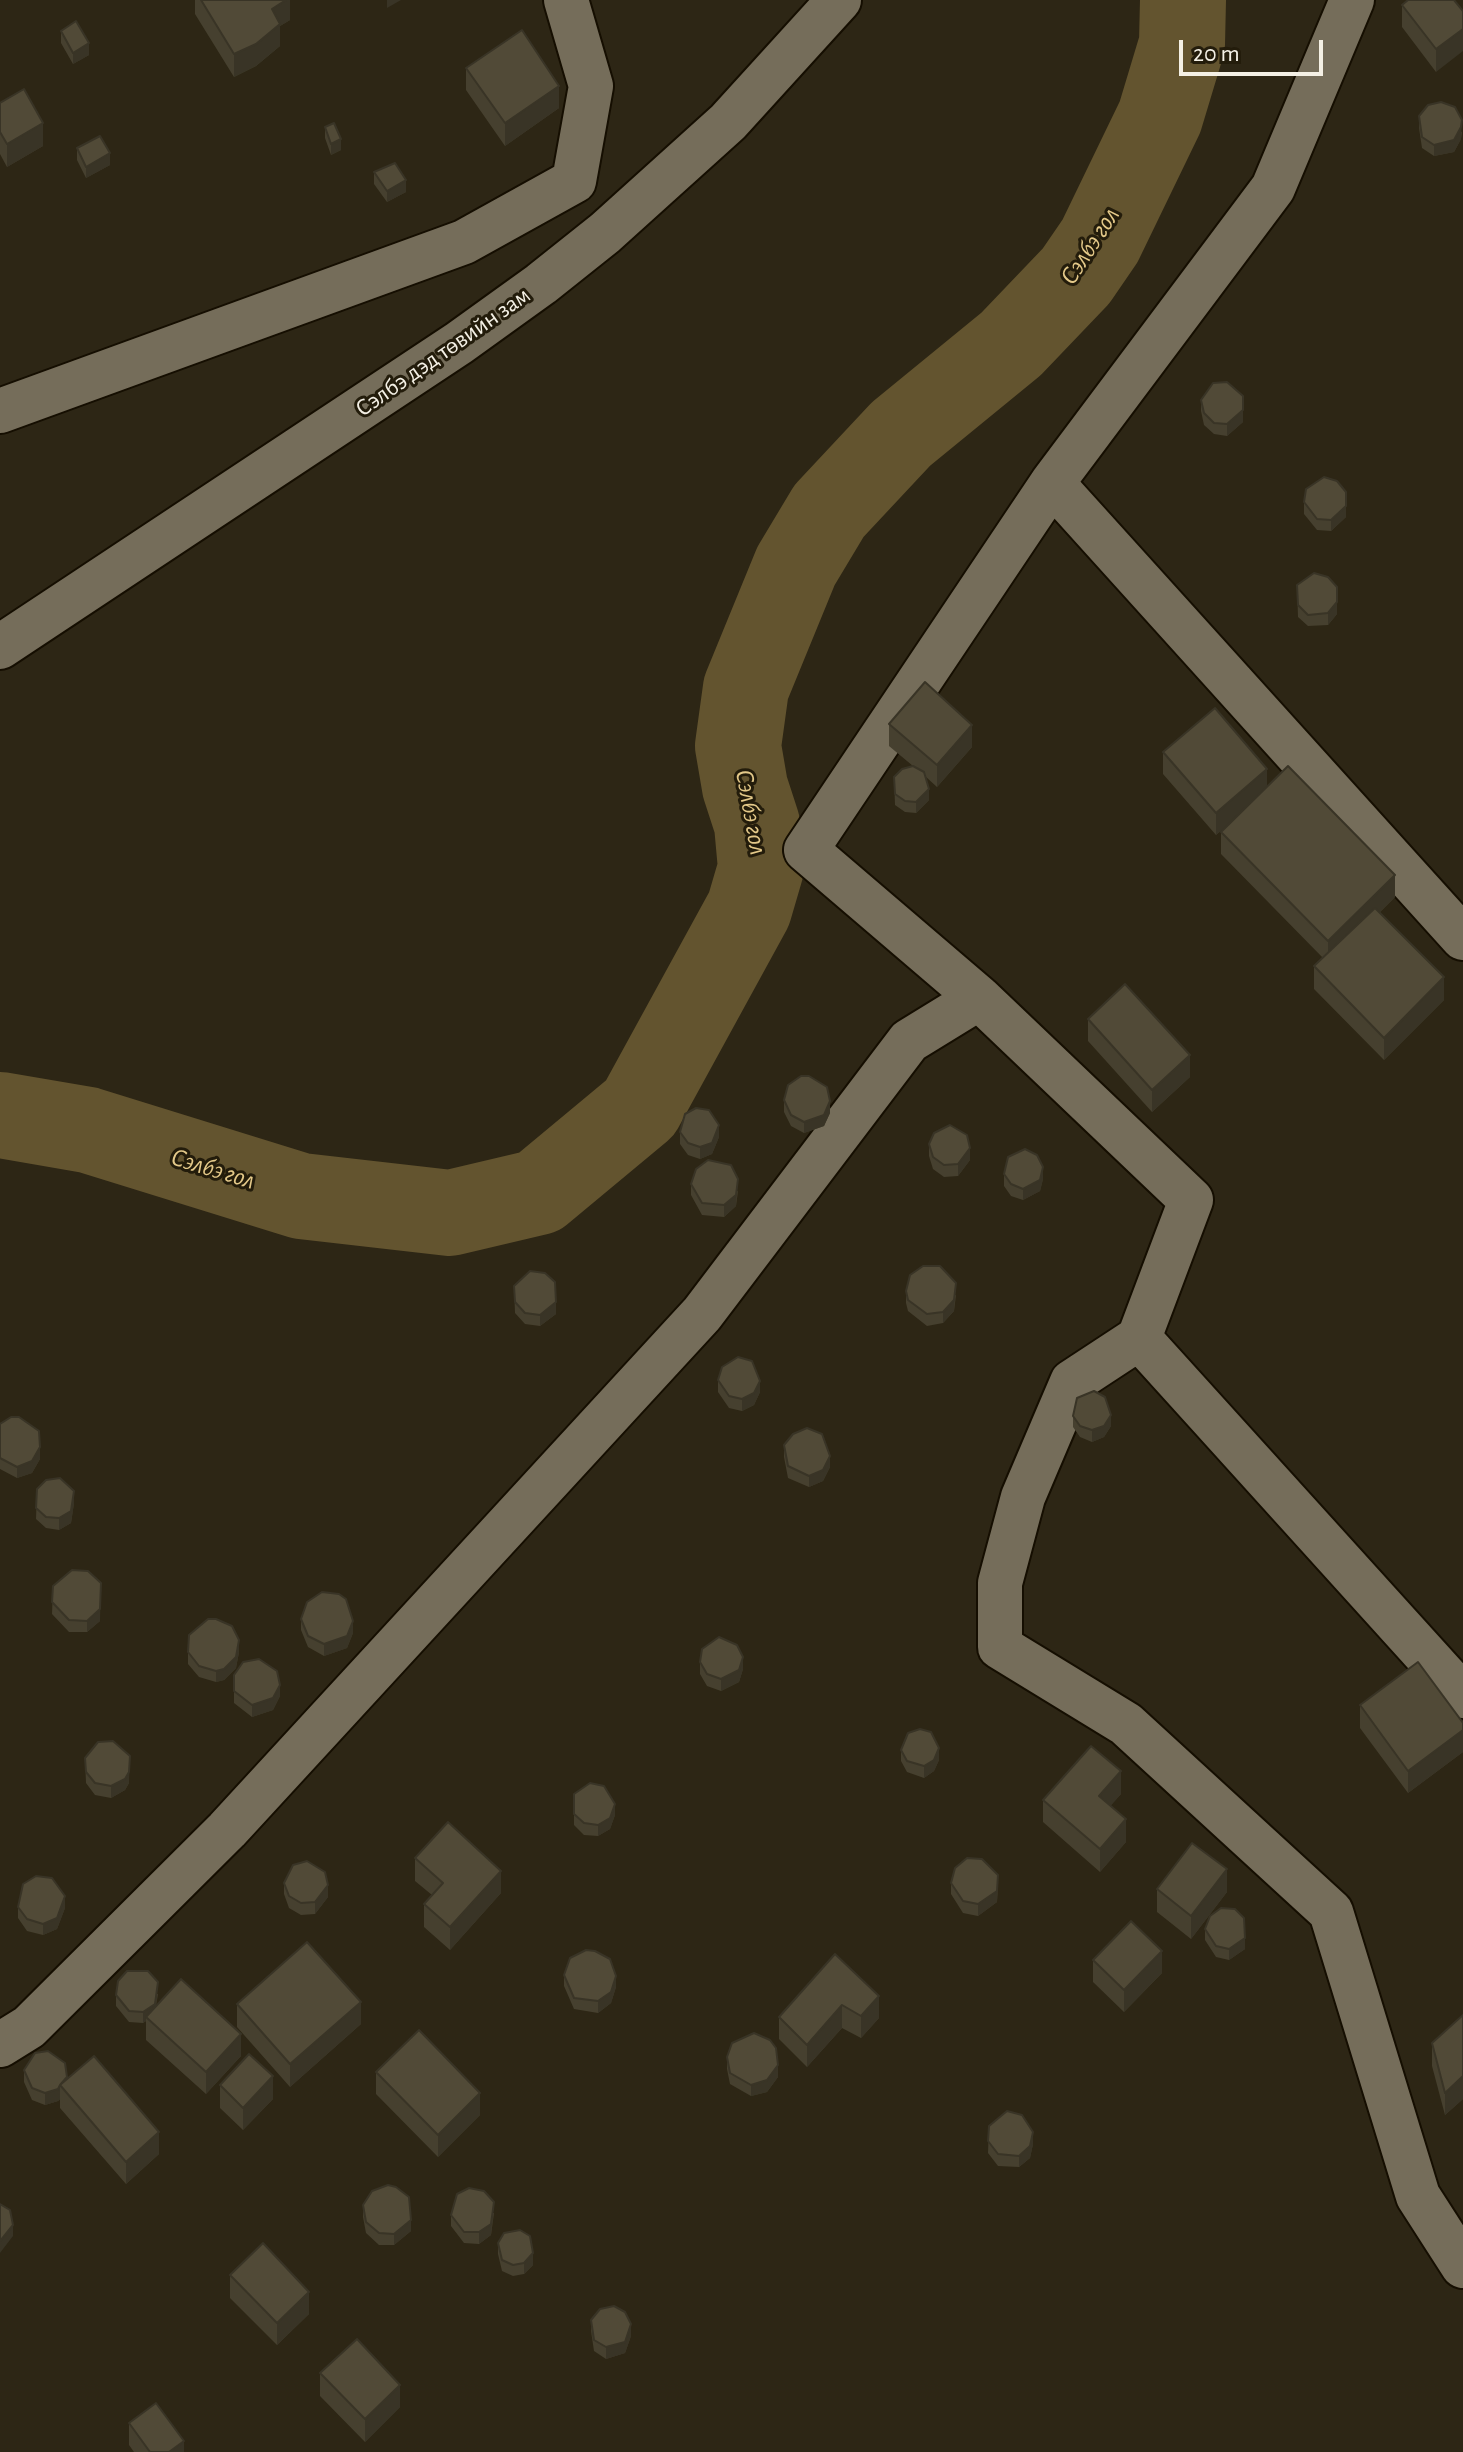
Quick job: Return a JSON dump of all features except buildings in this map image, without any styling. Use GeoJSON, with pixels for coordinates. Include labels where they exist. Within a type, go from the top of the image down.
{"type":"FeatureCollection","features":[{"type":"Feature","properties":{"kind":"street"},"geometry":{"type":"LineString","coordinates":[[0,411],[464,242],[574,181],[591,86],[566,0]]}},
{"type":"Feature","properties":{"kind":"street","name":"Сэлбэ дэд төвийн зам"},"geometry":{"type":"LineString","coordinates":[[0,647],[447,352],[541,284],[605,233],[728,122],[839,0]]}},
{"type":"Feature","properties":{"kind":"street"},"geometry":{"type":"LineString","coordinates":[[1352,0],[1273,188],[1052,483],[806,850],[979,998],[1191,1200],[1139,1338],[1072,1382],[1023,1497],[1000,1583],[1000,1647],[1126,1724],[1331,1912],[1418,2196],[1463,2266]]}},
{"type":"Feature","properties":{"kind":"street"},"geometry":{"type":"LineString","coordinates":[[1052,483],[1463,938]]}},
{"type":"Feature","properties":{"kind":"street"},"geometry":{"type":"LineString","coordinates":[[0,2045],[29,2027],[227,1830],[702,1314],[909,1041],[979,998]]}},
{"type":"Feature","properties":{"kind":"street"},"geometry":{"type":"LineString","coordinates":[[1139,1338],[1463,1696]]}},
{"type":"Feature","properties":{"kind":"waterway","name":"Сэлбэ гол"},"geometry":{"type":"LineString","coordinates":[[0,1115],[88,1130],[301,1196],[450,1213],[539,1192],[640,1108],[749,909],[761,868],[757,824],[745,787],[738,746],[746,688],[796,566],[829,511],[901,434],[1011,344],[1076,276],[1100,241],[1160,117],[1182,44],[1183,0]]}}]}
